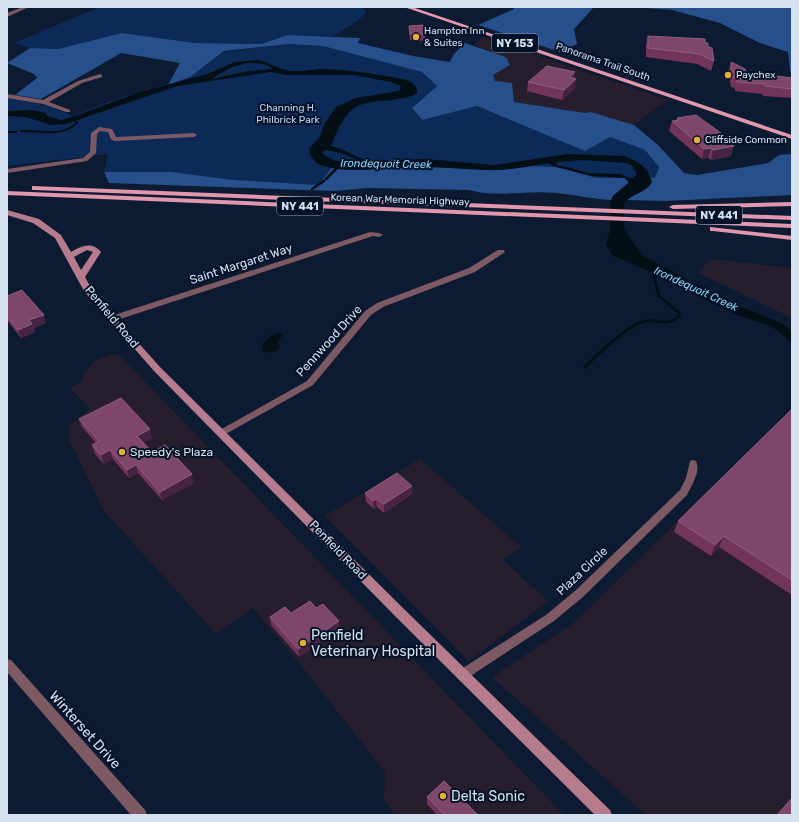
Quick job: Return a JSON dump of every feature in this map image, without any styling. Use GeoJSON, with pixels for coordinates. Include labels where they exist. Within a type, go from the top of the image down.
{"type":"FeatureCollection","features":[{"type":"Feature","properties":{"kind":"main road","name":"Panorama Trail South"},"geometry":{"type":"LineString","coordinates":[[407,7],[792,137]]}},
{"type":"Feature","properties":{"kind":"main road","name":"Korean War Memorial Highway"},"geometry":{"type":"LineString","coordinates":[[7,188],[516,207],[792,226]]}},
{"type":"Feature","properties":{"kind":"main road","name":"Korean War Memorial Highway"},"geometry":{"type":"LineString","coordinates":[[7,193],[592,212],[609,219],[646,216],[792,218]]}},
{"type":"Feature","properties":{"kind":"main road"},"geometry":{"type":"LineString","coordinates":[[646,216],[792,204]]}},
{"type":"Feature","properties":{"kind":"main road"},"geometry":{"type":"LineString","coordinates":[[646,216],[792,238]]}},
{"type":"Feature","properties":{"kind":"street"},"geometry":{"type":"LineString","coordinates":[[7,15],[27,7]]}},
{"type":"Feature","properties":{"kind":"street"},"geometry":{"type":"LineString","coordinates":[[44,102],[80,82],[100,76]]}},
{"type":"Feature","properties":{"kind":"street"},"geometry":{"type":"LineString","coordinates":[[7,96],[44,102],[68,110]]}},
{"type":"Feature","properties":{"kind":"street"},"geometry":{"type":"LineString","coordinates":[[7,171],[85,160],[93,153],[94,133],[99,129],[110,130],[114,139],[194,135]]}},
{"type":"Feature","properties":{"kind":"street","name":"Penfield Road"},"geometry":{"type":"LineString","coordinates":[[7,212],[36,221],[58,237],[70,256],[87,289],[111,319],[159,370],[462,675],[605,815]]}},
{"type":"Feature","properties":{"kind":"street","name":"Saint Margaret Way"},"geometry":{"type":"LineString","coordinates":[[111,319],[373,234],[380,234]]}},
{"type":"Feature","properties":{"kind":"street","name":"Penfield Road"},"geometry":{"type":"LineString","coordinates":[[70,256],[88,248],[92,248],[97,252],[81,276]]}},
{"type":"Feature","properties":{"kind":"street","name":"Pennwood Drive"},"geometry":{"type":"LineString","coordinates":[[221,433],[310,383],[368,313],[380,305],[472,270],[501,252]]}},
{"type":"Feature","properties":{"kind":"street","name":"Plaza Circle"},"geometry":{"type":"LineString","coordinates":[[462,675],[550,618],[580,593],[684,492],[692,478],[693,463]]}},
{"type":"Feature","properties":{"kind":"street","name":"Winterset Drive"},"geometry":{"type":"LineString","coordinates":[[7,664],[140,815]]}},
{"type":"Feature","properties":{"kind":"shaded area"},"geometry":{"type":"Polygon","coordinates":[[[514,7],[594,7],[574,29],[577,44],[560,52],[478,25],[514,9],[514,7]]]}},
{"type":"Feature","properties":{"kind":"shaded area"},"geometry":{"type":"Polygon","coordinates":[[[634,7],[792,7],[792,72],[790,71],[788,52],[760,43],[720,23],[672,10],[634,7]]]}},
{"type":"Feature","properties":{"kind":"shaded area"},"geometry":{"type":"Polygon","coordinates":[[[122,33],[195,43],[261,44],[288,35],[360,38],[358,43],[413,56],[450,62],[454,54],[465,43],[506,57],[510,65],[493,75],[495,81],[512,83],[514,102],[585,113],[591,112],[634,125],[658,145],[684,173],[697,175],[768,163],[779,155],[792,154],[792,195],[666,201],[626,200],[647,188],[652,182],[650,178],[655,178],[659,167],[645,150],[610,137],[585,151],[477,106],[422,120],[412,108],[437,86],[422,72],[323,46],[289,44],[224,51],[190,77],[168,85],[180,63],[121,53],[41,99],[15,95],[37,78],[34,74],[7,63],[30,48],[58,49],[122,33]]]}},
{"type":"Feature","properties":{"kind":"shaded area"},"geometry":{"type":"Polygon","coordinates":[[[483,37],[668,100],[634,125],[591,112],[585,113],[514,102],[495,81],[493,75],[510,65],[506,57],[474,45],[483,37]]]}},
{"type":"Feature","properties":{"kind":"shaded area"},"geometry":{"type":"Polygon","coordinates":[[[427,166],[501,170],[530,166],[557,167],[597,178],[625,178],[629,182],[613,196],[611,200],[545,192],[502,194],[468,190],[368,188],[335,191],[109,183],[104,172],[172,172],[234,180],[319,185],[332,167],[368,170],[427,166]]]}},
{"type":"Feature","properties":{"kind":"shaded area"},"geometry":{"type":"Polygon","coordinates":[[[711,259],[792,268],[792,321],[784,314],[698,273],[711,259]]]}},
{"type":"Feature","properties":{"kind":"shaded area"},"geometry":{"type":"Polygon","coordinates":[[[116,354],[120,356],[564,815],[395,815],[384,800],[385,772],[304,669],[253,608],[216,634],[104,511],[69,439],[69,425],[90,409],[70,388],[82,382],[83,374],[96,360],[116,354]]]}},
{"type":"Feature","properties":{"kind":"shaded area"},"geometry":{"type":"Polygon","coordinates":[[[792,409],[792,815],[646,815],[492,677],[574,623],[792,409]]]}},
{"type":"Feature","properties":{"kind":"shaded area"},"geometry":{"type":"Polygon","coordinates":[[[420,459],[521,547],[503,560],[548,601],[469,661],[325,516],[420,459]]]}},
{"type":"Feature","properties":{"kind":"green space"},"geometry":{"type":"Polygon","coordinates":[[[100,7],[359,7],[366,10],[364,15],[357,21],[334,36],[288,35],[261,44],[195,43],[122,33],[58,49],[30,48],[14,43],[100,7]]]}},
{"type":"Feature","properties":{"kind":"green space","name":"Channing H. Philbrick Park"},"geometry":{"type":"Polygon","coordinates":[[[289,44],[323,46],[422,72],[437,86],[412,108],[422,120],[476,106],[585,150],[610,137],[645,150],[659,167],[655,178],[597,178],[569,167],[332,167],[320,185],[234,180],[172,172],[104,172],[108,154],[7,166],[7,98],[49,107],[72,116],[120,98],[190,77],[224,52],[289,44]]]}},
{"type":"Feature","properties":{"kind":"water","name":"Irondequoit Creek"},"geometry":{"type":"Polygon","coordinates":[[[258,60],[290,71],[323,69],[345,70],[408,80],[416,87],[417,93],[405,98],[369,102],[360,105],[347,114],[340,125],[331,146],[366,160],[425,159],[495,165],[568,154],[625,156],[639,163],[647,170],[652,182],[646,189],[631,197],[624,203],[624,229],[642,255],[727,301],[781,323],[792,331],[792,342],[771,326],[736,315],[662,277],[612,255],[606,244],[610,230],[610,203],[613,196],[629,183],[625,178],[593,176],[552,166],[549,163],[499,170],[395,167],[364,170],[343,170],[320,165],[311,157],[309,148],[319,138],[325,123],[336,107],[356,98],[399,91],[401,86],[391,82],[354,75],[287,75],[271,72],[177,86],[66,124],[51,125],[26,117],[7,116],[7,111],[32,110],[46,113],[47,116],[61,120],[140,92],[207,74],[235,62],[258,60]],[[247,63],[232,67],[211,79],[249,71],[273,69],[264,64],[247,63]],[[326,150],[322,152],[326,156],[336,161],[365,163],[341,153],[326,150]],[[582,160],[556,163],[557,165],[589,173],[620,174],[632,179],[637,174],[632,166],[627,163],[582,160]]]}},
{"type":"Feature","properties":{"kind":"water"},"geometry":{"type":"Polygon","coordinates":[[[279,333],[283,335],[277,342],[280,347],[272,352],[263,351],[263,345],[267,339],[279,333]]]}},
{"type":"Feature","properties":{"kind":"building"},"geometry":{"type":"Polygon","coordinates":[[[423,25],[425,34],[410,34],[409,26],[423,25]]]}},
{"type":"Feature","properties":{"kind":"building"},"geometry":{"type":"Polygon","coordinates":[[[648,36],[705,39],[705,43],[708,43],[708,47],[712,48],[714,61],[699,54],[648,48],[648,36]]]}},
{"type":"Feature","properties":{"kind":"building"},"geometry":{"type":"Polygon","coordinates":[[[731,62],[745,69],[746,72],[792,78],[792,89],[765,86],[765,84],[737,82],[737,78],[733,78],[731,62]]]}},
{"type":"Feature","properties":{"kind":"building"},"geometry":{"type":"Polygon","coordinates":[[[547,66],[575,72],[570,77],[576,79],[564,90],[528,82],[547,66]]]}},
{"type":"Feature","properties":{"kind":"building"},"geometry":{"type":"Polygon","coordinates":[[[696,115],[725,136],[722,137],[734,146],[713,150],[711,148],[704,149],[672,121],[679,120],[677,118],[696,115]]]}},
{"type":"Feature","properties":{"kind":"building"},"geometry":{"type":"Polygon","coordinates":[[[22,290],[44,315],[29,320],[32,324],[18,330],[7,316],[7,296],[22,290]]]}},
{"type":"Feature","properties":{"kind":"building","name":"Speedy's Plaza"},"geometry":{"type":"Polygon","coordinates":[[[121,398],[150,429],[137,436],[152,452],[165,445],[192,474],[160,492],[136,465],[127,470],[110,450],[101,455],[92,445],[99,441],[79,419],[121,398]]]}},
{"type":"Feature","properties":{"kind":"building"},"geometry":{"type":"Polygon","coordinates":[[[792,409],[792,580],[724,536],[715,545],[678,521],[792,409]]]}},
{"type":"Feature","properties":{"kind":"building"},"geometry":{"type":"Polygon","coordinates":[[[397,473],[412,486],[384,504],[376,499],[373,501],[365,493],[397,473]]]}},
{"type":"Feature","properties":{"kind":"building","name":"Penfield Veterinary Hospital"},"geometry":{"type":"Polygon","coordinates":[[[310,601],[316,608],[323,604],[339,621],[298,649],[270,617],[285,607],[291,613],[310,601]]]}},
{"type":"Feature","properties":{"kind":"building","name":"Delta Sonic"},"geometry":{"type":"Polygon","coordinates":[[[444,781],[478,815],[445,815],[427,797],[444,781]]]}},
{"type":"Feature","properties":{"kind":"building"},"geometry":{"type":"Polygon","coordinates":[[[792,798],[792,815],[777,815],[792,798]]]}},
{"type":"Feature","properties":{"kind":"waterway"},"geometry":{"type":"LineString","coordinates":[[21,131],[57,132],[71,128],[77,123],[75,120]]}},
{"type":"Feature","properties":{"kind":"waterway"},"geometry":{"type":"LineString","coordinates":[[7,132],[16,132]]}},
{"type":"Feature","properties":{"kind":"waterway","name":"Irondequoit Creek"},"geometry":{"type":"LineString","coordinates":[[326,179],[339,166]]}},
{"type":"Feature","properties":{"kind":"waterway"},"geometry":{"type":"LineString","coordinates":[[312,189],[324,181]]}},
{"type":"Feature","properties":{"kind":"waterway","name":"Irondequoit Creek"},"geometry":{"type":"LineString","coordinates":[[655,271],[653,273],[659,296],[677,311]]}},
{"type":"Feature","properties":{"kind":"waterway"},"geometry":{"type":"LineString","coordinates":[[585,367],[612,342],[635,325],[647,321],[670,321],[680,315],[677,311]]}},
{"type":"Feature","properties":{"kind":"place","name":"Hampton Inn & Suites"},"geometry":{"type":"Point","coordinates":[416,37]}},
{"type":"Feature","properties":{"kind":"place","name":"Paychex"},"geometry":{"type":"Point","coordinates":[728,75]}},
{"type":"Feature","properties":{"kind":"place","name":"Cliffside Common"},"geometry":{"type":"Point","coordinates":[697,140]}},
{"type":"Feature","properties":{"kind":"place","name":"Speedy's Plaza"},"geometry":{"type":"Point","coordinates":[122,452]}},
{"type":"Feature","properties":{"kind":"place","name":"Penfield Veterinary Hospital"},"geometry":{"type":"Point","coordinates":[303,643]}},
{"type":"Feature","properties":{"kind":"place","name":"Delta Sonic"},"geometry":{"type":"Point","coordinates":[443,796]}}]}
